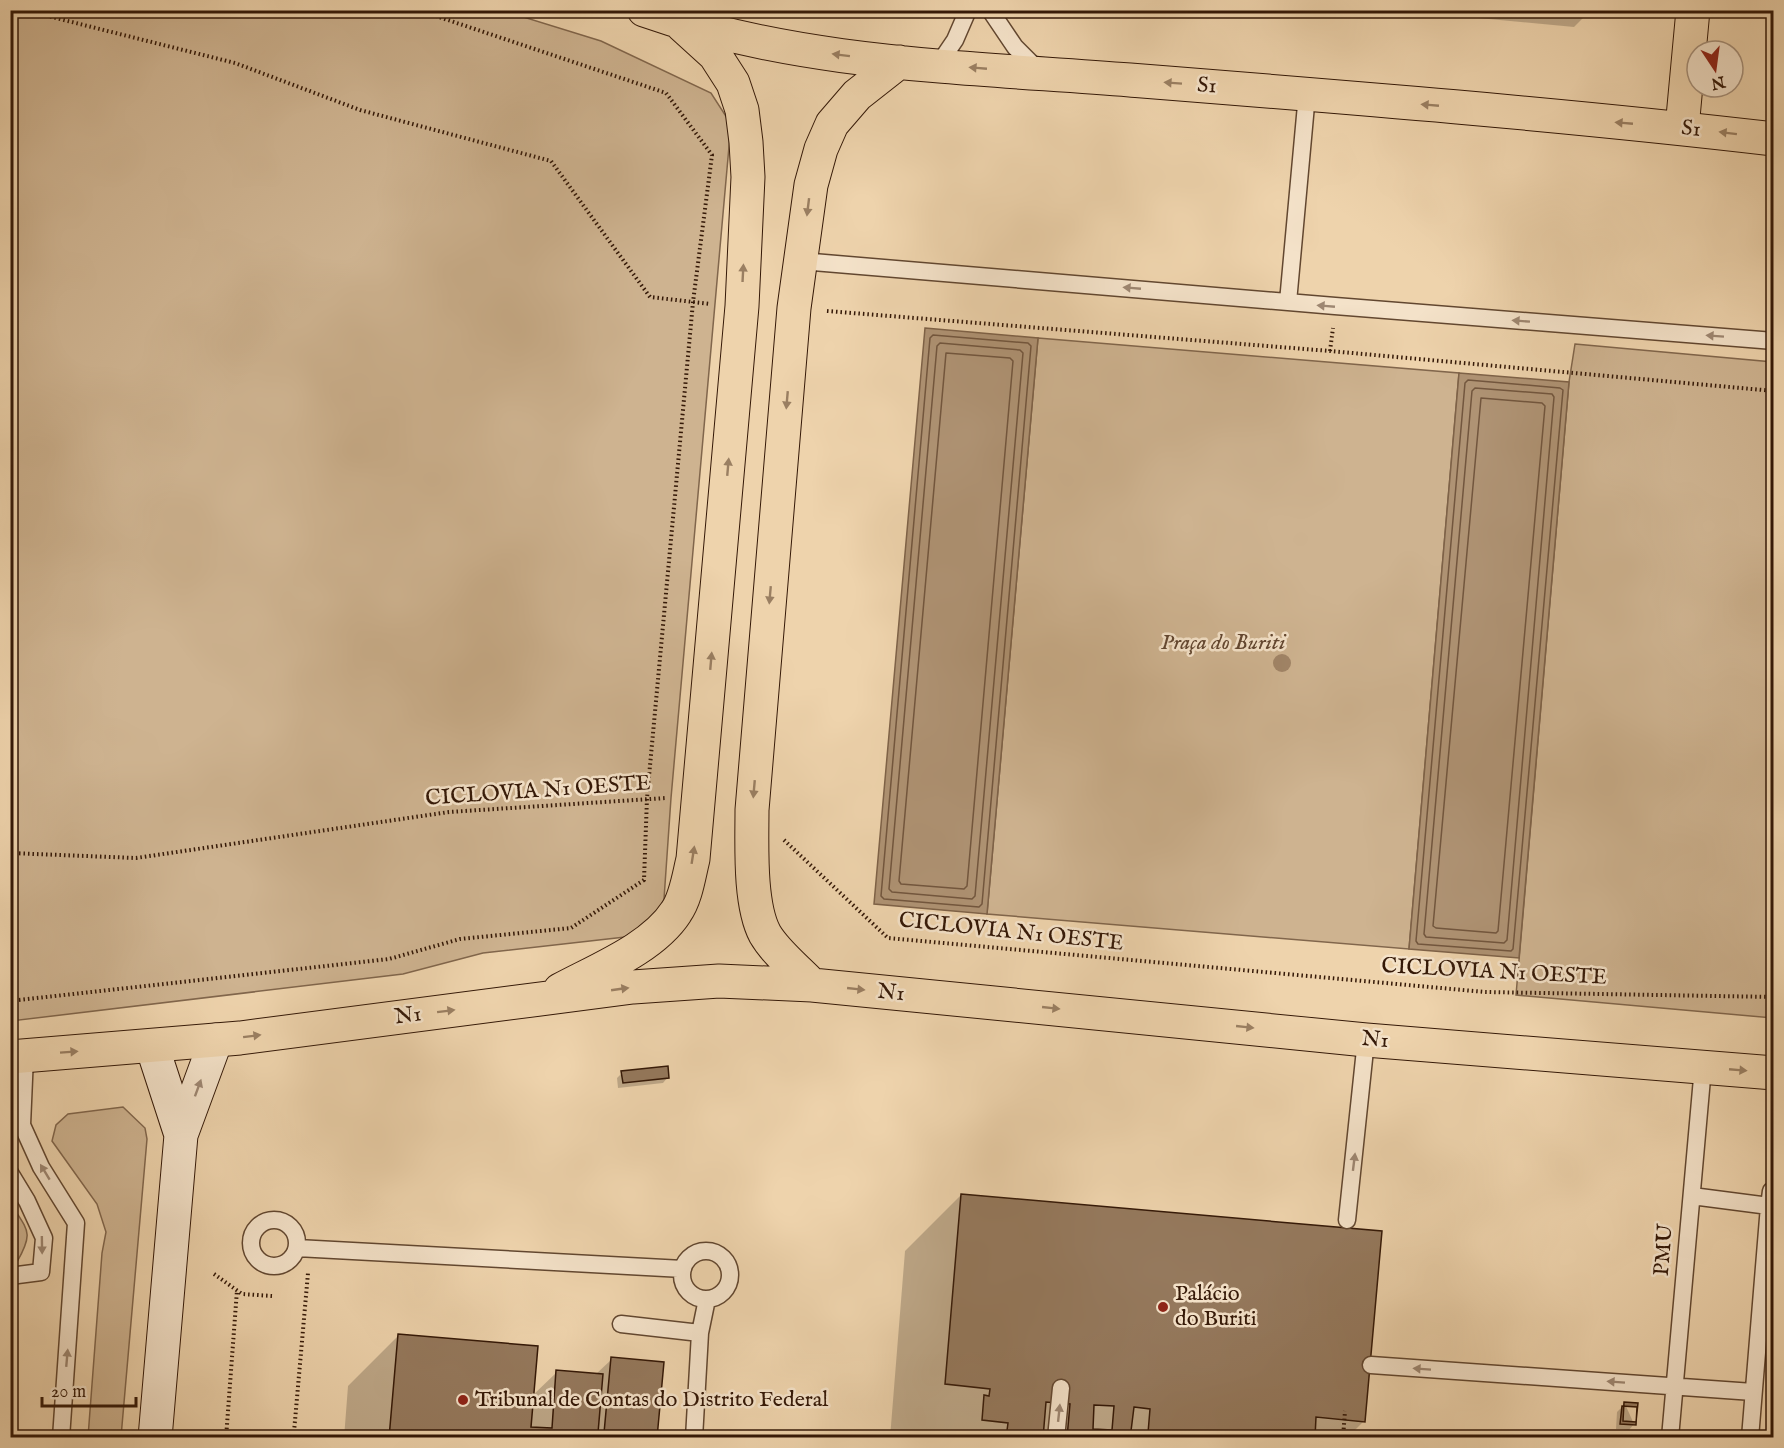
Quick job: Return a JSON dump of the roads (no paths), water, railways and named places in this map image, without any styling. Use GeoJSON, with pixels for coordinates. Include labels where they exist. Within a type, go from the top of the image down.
{"type":"FeatureCollection","features":[{"type":"Feature","properties":{"kind":"main road","name":"S1"},"geometry":{"type":"LineString","coordinates":[[644,10],[681,24],[790,49],[899,62],[1307,94],[1682,128],[1773,139]]}},
{"type":"Feature","properties":{"kind":"main road"},"geometry":{"type":"LineString","coordinates":[[1682,128],[1693,10]]}},
{"type":"Feature","properties":{"kind":"main road"},"geometry":{"type":"LineString","coordinates":[[541,999],[620,957],[655,935],[677,912],[693,859],[742,306],[748,177],[747,141],[742,110],[734,83],[715,54],[681,24]]}},
{"type":"Feature","properties":{"kind":"main road"},"geometry":{"type":"LineString","coordinates":[[812,985],[765,934],[758,912],[752,853],[752,810],[794,308],[811,185],[820,149],[832,124],[857,95],[899,62]]}},
{"type":"Feature","properties":{"kind":"main road","name":"N1"},"geometry":{"type":"LineString","coordinates":[[18,1057],[216,1040],[633,987],[718,981],[812,985],[1366,1040],[1773,1073]]}},
{"type":"Feature","properties":{"kind":"main road"},"geometry":{"type":"LineString","coordinates":[[141,1436],[181,1135],[216,1040]]}},
{"type":"Feature","properties":{"kind":"main road"},"geometry":{"type":"LineString","coordinates":[[152,1046],[181,1135]]}},
{"type":"Feature","properties":{"kind":"lane"},"geometry":{"type":"LineString","coordinates":[[938,65],[955,40],[968,10]]}},
{"type":"Feature","properties":{"kind":"lane"},"geometry":{"type":"LineString","coordinates":[[990,10],[1015,47],[1041,73]]}},
{"type":"Feature","properties":{"kind":"lane"},"geometry":{"type":"LineString","coordinates":[[1288,302],[1307,94]]}},
{"type":"Feature","properties":{"kind":"lane"},"geometry":{"type":"LineString","coordinates":[[801,261],[1773,341]]}},
{"type":"Feature","properties":{"kind":"lane"},"geometry":{"type":"LineString","coordinates":[[1347,1220],[1366,1040]]}},
{"type":"Feature","properties":{"kind":"lane"},"geometry":{"type":"LineString","coordinates":[[18,1057],[22,1125],[41,1167],[76,1223],[61,1437]]}},
{"type":"Feature","properties":{"kind":"lane","name":"PMU"},"geometry":{"type":"LineString","coordinates":[[1670,1437],[1703,1067]]}},
{"type":"Feature","properties":{"kind":"lane"},"geometry":{"type":"LineString","coordinates":[[10,1173],[27,1201],[44,1238],[41,1272],[10,1276]]}},
{"type":"Feature","properties":{"kind":"lane"},"geometry":{"type":"LineString","coordinates":[[1692,1196],[1771,1198],[1750,1437]]}},
{"type":"Feature","properties":{"kind":"lane"},"geometry":{"type":"LineString","coordinates":[[304,1248],[682,1269]]}},
{"type":"Feature","properties":{"kind":"lane"},"geometry":{"type":"LineString","coordinates":[[708,1251],[719,1254],[727,1262],[730,1273],[725,1291],[717,1297],[707,1299],[696,1298],[687,1291],[682,1280],[682,1269],[687,1260],[697,1253],[708,1251]]}},
{"type":"Feature","properties":{"kind":"lane"},"geometry":{"type":"LineString","coordinates":[[694,1437],[700,1333],[707,1299]]}},
{"type":"Feature","properties":{"kind":"lane"},"geometry":{"type":"LineString","coordinates":[[621,1324],[700,1333]]}},
{"type":"Feature","properties":{"kind":"lane"},"geometry":{"type":"LineString","coordinates":[[1371,1365],[1753,1392]]}},
{"type":"Feature","properties":{"kind":"lane"},"geometry":{"type":"LineString","coordinates":[[1056,1437],[1061,1389]]}},
{"type":"Feature","properties":{"kind":"water"},"geometry":{"type":"Polygon","coordinates":[[[925,328],[1038,338],[987,914],[874,904],[925,328]]]}},
{"type":"Feature","properties":{"kind":"water"},"geometry":{"type":"Polygon","coordinates":[[[1459,373],[1569,382],[1519,958],[1409,949],[1459,373]]]}},
{"type":"Feature","properties":{"kind":"place","name":"Palácio do Buriti"},"geometry":{"type":"Point","coordinates":[1163,1307]}},
{"type":"Feature","properties":{"kind":"place","name":"Tribunal de Contas do Distrito Federal"},"geometry":{"type":"Point","coordinates":[463,1400]}},
{"type":"Feature","properties":{"kind":"park label","name":"Praça do Buriti"},"geometry":{"type":"Point","coordinates":[1223,643]}}]}
